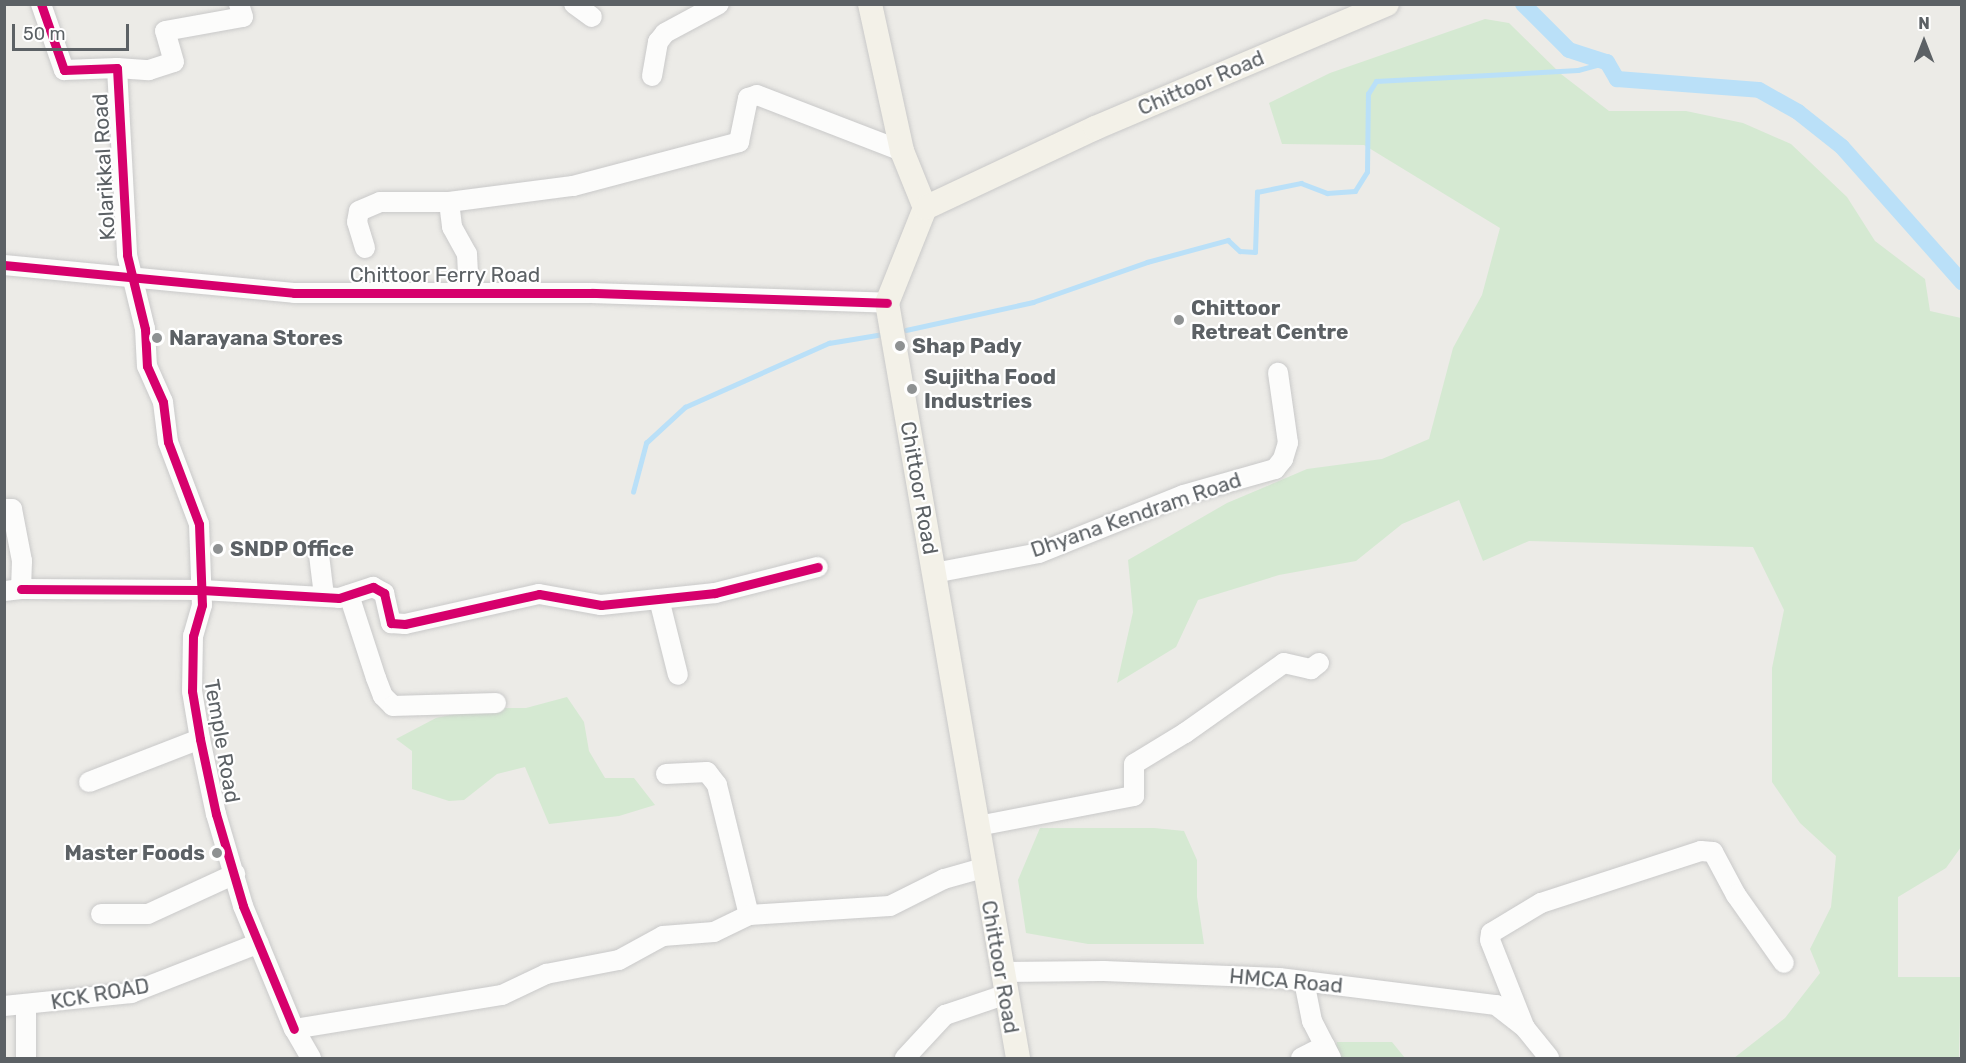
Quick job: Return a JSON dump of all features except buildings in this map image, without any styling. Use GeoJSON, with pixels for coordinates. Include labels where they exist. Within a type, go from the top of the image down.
{"type":"FeatureCollection","features":[{"type":"Feature","properties":{"kind":"main road"},"geometry":{"type":"LineString","coordinates":[[870,4],[902,151],[925,207],[887,303]]}},
{"type":"Feature","properties":{"kind":"main road","name":"Chittoor Road"},"geometry":{"type":"LineString","coordinates":[[925,207],[1095,128],[1387,4]]}},
{"type":"Feature","properties":{"kind":"main road","name":"Chittoor Road"},"geometry":{"type":"LineString","coordinates":[[887,303],[978,826],[1002,983],[1018,1059]]}},
{"type":"Feature","properties":{"kind":"street","name":"Kolarikkal Road"},"geometry":{"type":"LineString","coordinates":[[40,4],[64,70],[117,68],[127,255],[132,278]]}},
{"type":"Feature","properties":{"kind":"street"},"geometry":{"type":"LineString","coordinates":[[117,68],[149,70],[174,62],[165,31],[243,17],[239,4]]}},
{"type":"Feature","properties":{"kind":"street"},"geometry":{"type":"LineString","coordinates":[[574,4],[591,17]]}},
{"type":"Feature","properties":{"kind":"street"},"geometry":{"type":"LineString","coordinates":[[652,76],[658,42],[665,33],[719,4]]}},
{"type":"Feature","properties":{"kind":"street"},"geometry":{"type":"LineString","coordinates":[[365,248],[357,222],[359,211],[380,202],[449,202],[573,186],[739,142],[748,98],[757,95],[902,151]]}},
{"type":"Feature","properties":{"kind":"street"},"geometry":{"type":"LineString","coordinates":[[449,202],[452,227],[467,254],[469,292]]}},
{"type":"Feature","properties":{"kind":"street","name":"Chittoor Ferry Road"},"geometry":{"type":"LineString","coordinates":[[4,265],[294,292],[592,292],[887,303]]}},
{"type":"Feature","properties":{"kind":"street","name":"Temple Road"},"geometry":{"type":"LineString","coordinates":[[132,278],[145,329],[147,366],[163,402],[168,442],[199,524],[202,590],[193,636],[192,691],[216,814],[243,906],[294,1029],[311,1059]]}},
{"type":"Feature","properties":{"kind":"street","name":"Dhyana Kendram Road"},"geometry":{"type":"LineString","coordinates":[[934,573],[1039,553],[1183,495],[1275,469],[1284,459],[1288,443],[1278,373]]}},
{"type":"Feature","properties":{"kind":"street"},"geometry":{"type":"LineString","coordinates":[[4,509],[12,509],[18,534],[13,590],[202,590],[324,596],[349,595],[373,587],[384,592],[391,623],[405,624],[539,594],[601,605],[715,593],[818,567]]}},
{"type":"Feature","properties":{"kind":"street"},"geometry":{"type":"LineString","coordinates":[[319,555],[324,596]]}},
{"type":"Feature","properties":{"kind":"street"},"geometry":{"type":"LineString","coordinates":[[349,595],[383,696],[393,706],[496,703]]}},
{"type":"Feature","properties":{"kind":"street"},"geometry":{"type":"LineString","coordinates":[[659,599],[678,675]]}},
{"type":"Feature","properties":{"kind":"street"},"geometry":{"type":"LineString","coordinates":[[978,826],[1134,796],[1134,764],[1185,734],[1284,663],[1311,669],[1319,663]]}},
{"type":"Feature","properties":{"kind":"street"},"geometry":{"type":"LineString","coordinates":[[89,782],[200,739]]}},
{"type":"Feature","properties":{"kind":"street"},"geometry":{"type":"LineString","coordinates":[[666,774],[707,772],[717,785],[749,915]]}},
{"type":"Feature","properties":{"kind":"street"},"geometry":{"type":"LineString","coordinates":[[1525,1029],[1490,940],[1491,933],[1540,903],[1701,851],[1713,852],[1736,895],[1784,963]]}},
{"type":"Feature","properties":{"kind":"street"},"geometry":{"type":"LineString","coordinates":[[294,1029],[502,995],[546,974],[619,960],[663,936],[714,932],[749,915],[890,906],[944,879],[983,868]]}},
{"type":"Feature","properties":{"kind":"street"},"geometry":{"type":"LineString","coordinates":[[101,914],[148,914],[234,874]]}},
{"type":"Feature","properties":{"kind":"street","name":"KCK ROAD"},"geometry":{"type":"LineString","coordinates":[[4,1006],[131,993],[259,943]]}},
{"type":"Feature","properties":{"kind":"street","name":"HMCA Road"},"geometry":{"type":"LineString","coordinates":[[905,1059],[945,1015],[1002,983],[1104,971],[1304,981],[1496,1005],[1525,1029],[1549,1059]]}},
{"type":"Feature","properties":{"kind":"street"},"geometry":{"type":"LineString","coordinates":[[1301,1059],[1328,1052],[1312,1021],[1304,981]]}},
{"type":"Feature","properties":{"kind":"street"},"geometry":{"type":"LineString","coordinates":[[26,1005],[26,1059]]}},
{"type":"Feature","properties":{"kind":"green space"},"geometry":{"type":"Polygon","coordinates":[[[1485,19],[1509,23],[1561,74],[1609,111],[1686,111],[1743,123],[1791,144],[1847,197],[1875,241],[1925,279],[1930,311],[1961,318],[1961,847],[1946,868],[1898,897],[1898,977],[1961,977],[1959,1058],[1734,1058],[1785,1018],[1820,973],[1810,949],[1831,907],[1836,856],[1800,823],[1772,782],[1772,668],[1784,610],[1753,547],[1529,541],[1483,561],[1459,500],[1402,524],[1356,561],[1279,575],[1198,600],[1176,647],[1117,683],[1133,612],[1128,560],[1227,503],[1307,469],[1382,459],[1429,439],[1453,348],[1482,295],[1500,228],[1364,145],[1282,144],[1269,103],[1330,73],[1485,19]]]}},
{"type":"Feature","properties":{"kind":"green space"},"geometry":{"type":"Polygon","coordinates":[[[567,697],[584,722],[589,751],[605,778],[634,778],[655,805],[619,816],[549,824],[525,767],[497,774],[464,800],[449,801],[412,789],[412,751],[396,739],[436,718],[483,708],[526,708],[567,697]]]}},
{"type":"Feature","properties":{"kind":"green space"},"geometry":{"type":"Polygon","coordinates":[[[1040,828],[1154,828],[1184,831],[1197,860],[1197,897],[1204,944],[1088,944],[1026,933],[1018,880],[1040,828]]]}},
{"type":"Feature","properties":{"kind":"green space"},"geometry":{"type":"Polygon","coordinates":[[[1337,1042],[1392,1042],[1405,1058],[1334,1058],[1337,1042]]]}},
{"type":"Feature","properties":{"kind":"waterway"},"geometry":{"type":"LineString","coordinates":[[1523,4],[1569,50],[1607,62],[1617,79],[1759,90],[1798,112],[1842,147],[1962,282]]}},
{"type":"Feature","properties":{"kind":"waterway"},"geometry":{"type":"LineString","coordinates":[[906,330],[1033,302],[1147,262],[1228,240],[1240,251],[1255,252],[1257,192],[1301,183],[1327,193],[1355,191],[1367,172],[1368,94],[1376,81],[1578,70],[1607,62]]}},
{"type":"Feature","properties":{"kind":"waterway"},"geometry":{"type":"LineString","coordinates":[[633,492],[646,443],[685,407],[829,343],[878,335]]}},
{"type":"Feature","properties":{"kind":"cycle path"},"geometry":{"type":"LineString","coordinates":[[41,4],[64,70],[117,68],[127,255],[145,329],[147,366],[163,402],[168,442],[199,524],[202,605],[193,636],[192,691],[200,739],[216,814],[243,906],[294,1029]]}},
{"type":"Feature","properties":{"kind":"cycle path"},"geometry":{"type":"LineString","coordinates":[[4,265],[294,293],[593,293],[887,303]]}},
{"type":"Feature","properties":{"kind":"cycle path"},"geometry":{"type":"LineString","coordinates":[[21,589],[202,590],[339,598],[373,587],[384,593],[391,623],[405,624],[539,594],[601,605],[715,593],[818,567]]}},
{"type":"Feature","properties":{"kind":"place","name":"Chittoor Retreat Centre"},"geometry":{"type":"Point","coordinates":[1179,320]}},
{"type":"Feature","properties":{"kind":"place","name":"Narayana Stores"},"geometry":{"type":"Point","coordinates":[157,338]}},
{"type":"Feature","properties":{"kind":"place","name":"Shap Pady"},"geometry":{"type":"Point","coordinates":[900,346]}},
{"type":"Feature","properties":{"kind":"place","name":"Sujitha Food Industries"},"geometry":{"type":"Point","coordinates":[912,389]}},
{"type":"Feature","properties":{"kind":"place","name":"SNDP Office"},"geometry":{"type":"Point","coordinates":[218,549]}},
{"type":"Feature","properties":{"kind":"place","name":"Master Foods"},"geometry":{"type":"Point","coordinates":[217,853]}}]}
